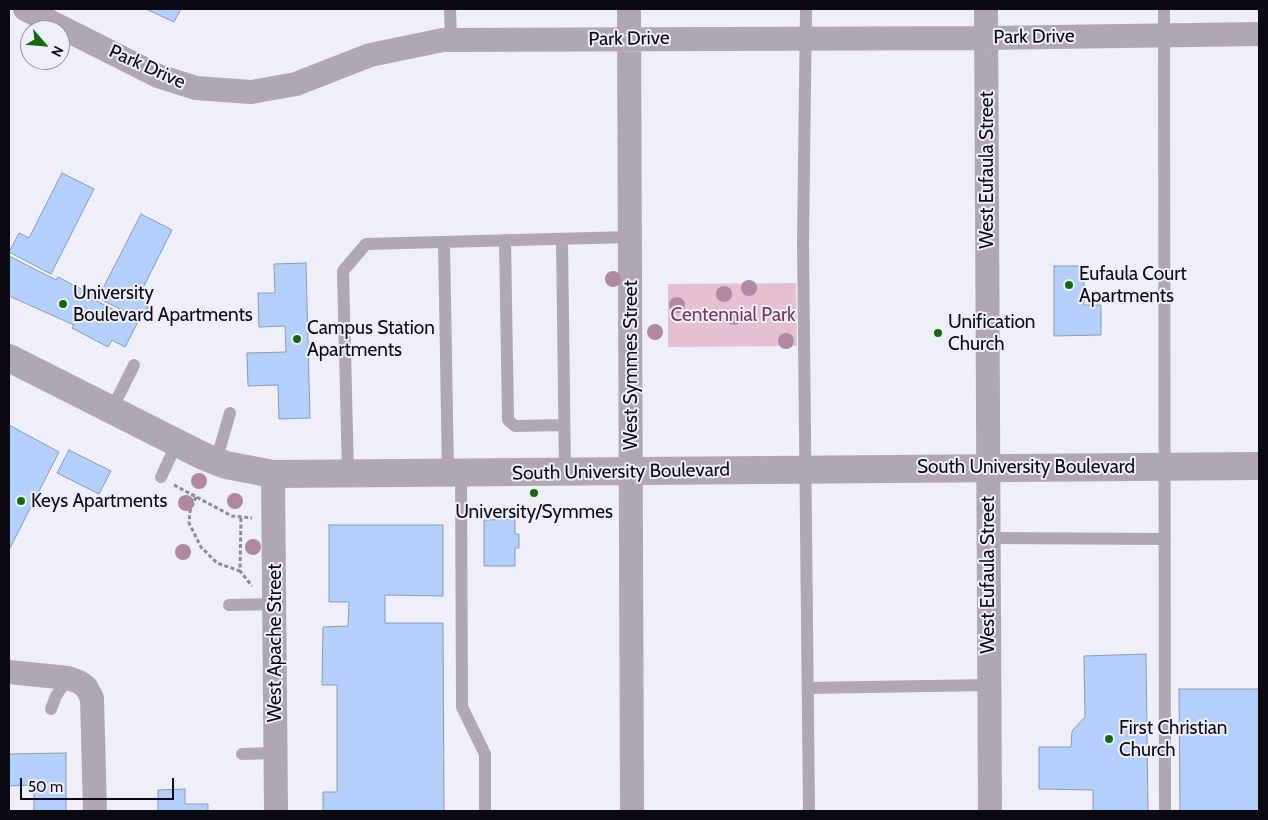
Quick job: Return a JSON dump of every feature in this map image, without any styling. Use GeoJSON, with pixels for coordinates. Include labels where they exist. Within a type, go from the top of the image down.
{"type":"FeatureCollection","features":[{"type":"Feature","properties":{"kind":"street","name":"Park Drive"},"geometry":{"type":"LineString","coordinates":[[25,9],[158,76],[196,88],[228,91],[270,90],[304,81],[370,55],[451,40],[986,38],[1259,34]]}},
{"type":"Feature","properties":{"kind":"street","name":"West Symmes Street"},"geometry":{"type":"LineString","coordinates":[[629,9],[632,811]]}},
{"type":"Feature","properties":{"kind":"street","name":"West Eufaula Street"},"geometry":{"type":"LineString","coordinates":[[986,9],[990,811]]}},
{"type":"Feature","properties":{"kind":"street","name":"South University Boulevard"},"geometry":{"type":"LineString","coordinates":[[9,358],[111,411],[216,461],[273,474],[1259,466]]}},
{"type":"Feature","properties":{"kind":"street","name":"West Apache Street"},"geometry":{"type":"LineString","coordinates":[[273,474],[274,518],[267,605],[275,753],[276,811]]}},
{"type":"Feature","properties":{"kind":"street"},"geometry":{"type":"LineString","coordinates":[[9,672],[68,678],[86,687],[92,698],[95,811]]}},
{"type":"Feature","properties":{"kind":"lane"},"geometry":{"type":"LineString","coordinates":[[450,9],[451,40]]}},
{"type":"Feature","properties":{"kind":"lane"},"geometry":{"type":"LineString","coordinates":[[806,9],[803,242],[807,469],[809,811]]}},
{"type":"Feature","properties":{"kind":"lane"},"geometry":{"type":"LineString","coordinates":[[1164,9],[1165,811]]}},
{"type":"Feature","properties":{"kind":"lane"},"geometry":{"type":"LineString","coordinates":[[348,474],[343,271],[366,244],[630,238]]}},
{"type":"Feature","properties":{"kind":"lane"},"geometry":{"type":"LineString","coordinates":[[562,239],[565,473]]}},
{"type":"Feature","properties":{"kind":"lane"},"geometry":{"type":"LineString","coordinates":[[505,240],[508,420],[515,426],[564,425]]}},
{"type":"Feature","properties":{"kind":"lane"},"geometry":{"type":"LineString","coordinates":[[444,242],[462,707],[486,754],[485,811]]}},
{"type":"Feature","properties":{"kind":"lane"},"geometry":{"type":"LineString","coordinates":[[111,411],[134,365]]}},
{"type":"Feature","properties":{"kind":"lane"},"geometry":{"type":"LineString","coordinates":[[216,461],[230,413]]}},
{"type":"Feature","properties":{"kind":"lane"},"geometry":{"type":"LineString","coordinates":[[160,477],[177,443]]}},
{"type":"Feature","properties":{"kind":"lane"},"geometry":{"type":"LineString","coordinates":[[988,538],[1165,539]]}},
{"type":"Feature","properties":{"kind":"lane"},"geometry":{"type":"LineString","coordinates":[[229,605],[267,605]]}},
{"type":"Feature","properties":{"kind":"lane"},"geometry":{"type":"LineString","coordinates":[[51,709],[56,696],[68,678]]}},
{"type":"Feature","properties":{"kind":"lane"},"geometry":{"type":"LineString","coordinates":[[808,688],[989,686]]}},
{"type":"Feature","properties":{"kind":"lane"},"geometry":{"type":"LineString","coordinates":[[242,754],[275,753]]}},
{"type":"Feature","properties":{"kind":"path"},"geometry":{"type":"LineString","coordinates":[[160,477],[232,516],[241,518],[274,518]]}},
{"type":"Feature","properties":{"kind":"path"},"geometry":{"type":"LineString","coordinates":[[196,497],[190,511],[189,523],[201,547],[217,562],[240,571],[258,591],[267,605]]}},
{"type":"Feature","properties":{"kind":"path"},"geometry":{"type":"LineString","coordinates":[[240,571],[241,518]]}},
{"type":"Feature","properties":{"kind":"green space","name":"Centennial Park"},"geometry":{"type":"Polygon","coordinates":[[[796,283],[797,346],[668,347],[668,284],[796,283]]]}},
{"type":"Feature","properties":{"kind":"building"},"geometry":{"type":"Polygon","coordinates":[[[146,9],[181,9],[174,22],[146,9]]]}},
{"type":"Feature","properties":{"kind":"building","name":"University Boulevard Apartments"},"geometry":{"type":"Polygon","coordinates":[[[62,173],[94,189],[51,274],[9,252],[19,233],[29,238],[62,173]]]}},
{"type":"Feature","properties":{"kind":"building","name":"University Boulevard Apartments"},"geometry":{"type":"Polygon","coordinates":[[[141,214],[172,230],[139,296],[150,302],[142,320],[98,298],[141,214]]]}},
{"type":"Feature","properties":{"kind":"building","name":"University Boulevard Apartments"},"geometry":{"type":"Polygon","coordinates":[[[9,256],[56,280],[58,277],[93,295],[91,298],[138,322],[125,347],[112,340],[108,347],[72,328],[74,325],[9,296],[9,256]]]}},
{"type":"Feature","properties":{"kind":"building","name":"Campus Station Apartments"},"geometry":{"type":"Polygon","coordinates":[[[306,263],[310,418],[279,419],[278,385],[248,386],[247,353],[286,352],[285,326],[259,327],[258,293],[275,293],[274,264],[306,263]]]}},
{"type":"Feature","properties":{"kind":"building","name":"Eufaula Court Apartments"},"geometry":{"type":"Polygon","coordinates":[[[1054,266],[1084,266],[1084,305],[1101,305],[1101,335],[1054,336],[1054,266]]]}},
{"type":"Feature","properties":{"kind":"building","name":"Keys Apartments"},"geometry":{"type":"Polygon","coordinates":[[[9,425],[59,452],[9,550],[9,425]]]}},
{"type":"Feature","properties":{"kind":"building"},"geometry":{"type":"Polygon","coordinates":[[[69,450],[111,471],[99,494],[57,473],[69,450]]]}},
{"type":"Feature","properties":{"kind":"building"},"geometry":{"type":"Polygon","coordinates":[[[515,519],[515,534],[519,534],[519,548],[515,548],[515,566],[484,566],[484,520],[515,519]]]}},
{"type":"Feature","properties":{"kind":"building"},"geometry":{"type":"Polygon","coordinates":[[[329,525],[443,525],[443,596],[385,595],[385,623],[443,623],[444,811],[323,811],[323,792],[337,792],[337,685],[322,685],[323,627],[348,626],[349,602],[329,602],[329,525]]]}},
{"type":"Feature","properties":{"kind":"building","name":"First Christian Church"},"geometry":{"type":"Polygon","coordinates":[[[1146,654],[1148,811],[1093,811],[1093,790],[1039,789],[1039,747],[1071,747],[1072,731],[1085,717],[1084,656],[1146,654]]]}},
{"type":"Feature","properties":{"kind":"building"},"geometry":{"type":"Polygon","coordinates":[[[1179,689],[1259,689],[1259,811],[1180,811],[1179,689]]]}},
{"type":"Feature","properties":{"kind":"building"},"geometry":{"type":"Polygon","coordinates":[[[66,753],[66,811],[34,811],[34,785],[9,786],[9,754],[66,753]]]}},
{"type":"Feature","properties":{"kind":"building"},"geometry":{"type":"Polygon","coordinates":[[[185,789],[185,804],[208,804],[208,811],[158,811],[158,790],[185,789]]]}},
{"type":"Feature","properties":{"kind":"place","name":"Eufaula Court Apartments"},"geometry":{"type":"Point","coordinates":[1069,285]}},
{"type":"Feature","properties":{"kind":"place","name":"University Boulevard Apartments"},"geometry":{"type":"Point","coordinates":[63,304]}},
{"type":"Feature","properties":{"kind":"place","name":"Unification Church"},"geometry":{"type":"Point","coordinates":[938,333]}},
{"type":"Feature","properties":{"kind":"place","name":"Campus Station Apartments"},"geometry":{"type":"Point","coordinates":[297,339]}},
{"type":"Feature","properties":{"kind":"place","name":"University/Symmes"},"geometry":{"type":"Point","coordinates":[534,493]}},
{"type":"Feature","properties":{"kind":"place","name":"Keys Apartments"},"geometry":{"type":"Point","coordinates":[21,501]}},
{"type":"Feature","properties":{"kind":"place","name":"First Christian Church"},"geometry":{"type":"Point","coordinates":[1109,739]}}]}
